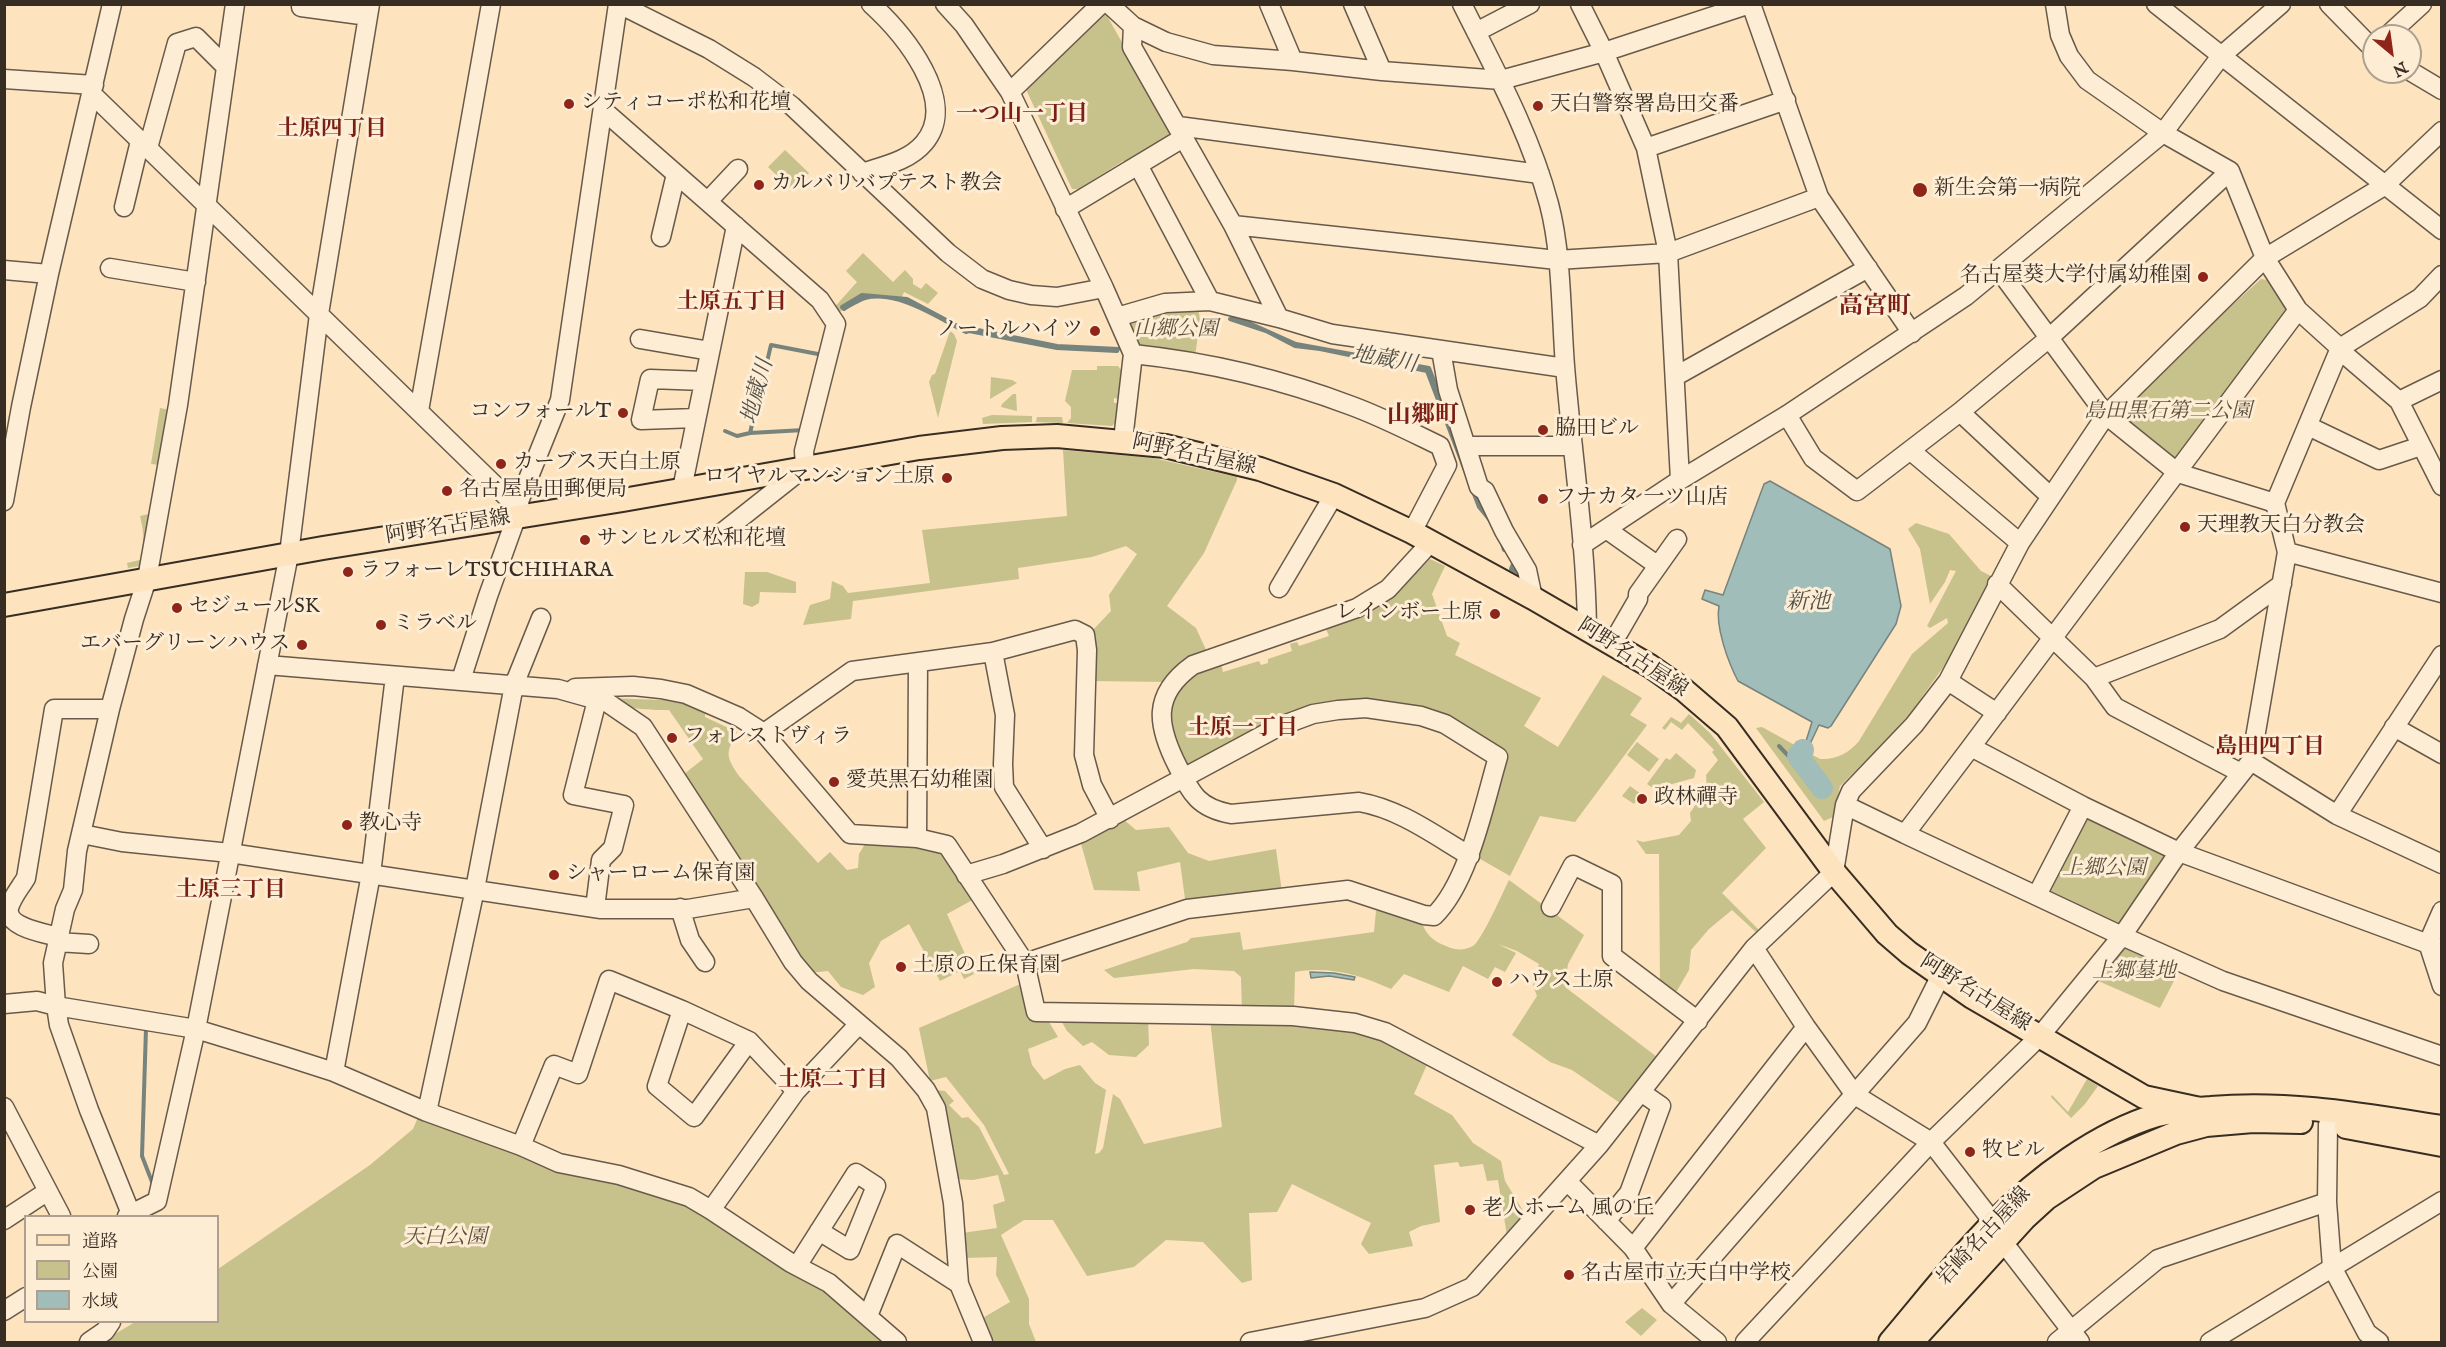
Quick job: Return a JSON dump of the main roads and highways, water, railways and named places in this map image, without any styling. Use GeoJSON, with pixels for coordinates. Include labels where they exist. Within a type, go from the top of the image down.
{"type":"FeatureCollection","features":[{"type":"Feature","properties":{"kind":"main road","name":"阿野名古屋線"},"geometry":{"type":"LineString","coordinates":[[4,605],[289,554],[516,518],[919,448],[1002,438],[1057,436],[1123,440],[1165,446],[1260,470],[1334,495],[1422,537],[1587,628],[1650,666],[1684,690],[1727,727],[1834,872],[1887,934],[1972,997],[2040,1036],[2151,1106],[2200,1109],[2259,1105],[2328,1109],[2442,1127]]}},
{"type":"Feature","properties":{"kind":"main road"},"geometry":{"type":"LineString","coordinates":[[2151,1106],[2158,1140],[2206,1125],[2253,1120],[2328,1124],[2442,1145]]}},
{"type":"Feature","properties":{"kind":"main road","name":"岩崎名古屋線"},"geometry":{"type":"LineString","coordinates":[[1912,1342],[2037,1182],[2083,1149],[2151,1106]]}},
{"type":"Feature","properties":{"kind":"main road","name":"岩崎名古屋線"},"geometry":{"type":"LineString","coordinates":[[1890,1342],[1998,1232],[2031,1212],[2094,1167],[2158,1140]]}},
{"type":"Feature","properties":{"kind":"water","name":"新池"},"geometry":{"type":"Polygon","coordinates":[[[1770,481],[1890,549],[1901,606],[1896,624],[1831,726],[1828,728],[1819,725],[1810,744],[1806,741],[1812,722],[1738,681],[1721,634],[1719,606],[1702,599],[1705,590],[1723,595],[1764,484],[1770,481]]]}},
{"type":"Feature","properties":{"kind":"water"},"geometry":{"type":"Polygon","coordinates":[[[1310,972],[1355,977],[1354,980],[1329,976],[1311,978],[1310,972]]]}},
{"type":"Feature","properties":{"kind":"waterway","name":"地蔵川"},"geometry":{"type":"LineString","coordinates":[[862,295],[907,299],[965,330],[968,328],[1057,346],[1118,349],[1117,351],[1057,348],[966,332],[917,307],[891,298],[865,298],[844,309],[842,307],[862,295]]}},
{"type":"Feature","properties":{"kind":"waterway"},"geometry":{"type":"LineString","coordinates":[[1238,318],[1296,344],[1429,368],[1483,503],[1521,564],[1525,576],[1511,569],[1513,564],[1516,564],[1510,550],[1504,550],[1498,530],[1479,507],[1427,371],[1295,346],[1266,331],[1230,319],[1238,318]]}},
{"type":"Feature","properties":{"kind":"waterway","name":"地蔵川"},"geometry":{"type":"LineString","coordinates":[[725,431],[737,436],[750,433],[771,345],[823,355]]}},
{"type":"Feature","properties":{"kind":"waterway"},"geometry":{"type":"LineString","coordinates":[[750,433],[804,430]]}},
{"type":"Feature","properties":{"kind":"waterway","name":"地蔵川"},"geometry":{"type":"LineString","coordinates":[[1779,746],[1800,768]]}},
{"type":"Feature","properties":{"kind":"waterway"},"geometry":{"type":"LineString","coordinates":[[1803,750],[1798,756],[1822,788]]}},
{"type":"Feature","properties":{"kind":"waterway"},"geometry":{"type":"LineString","coordinates":[[146,1028],[142,1156],[154,1187]]}},
{"type":"Feature","properties":{"kind":"place","name":"シティコーポ松和花壇"},"geometry":{"type":"Point","coordinates":[569,104]}},
{"type":"Feature","properties":{"kind":"place","name":"天白警察署島田交番"},"geometry":{"type":"Point","coordinates":[1538,106]}},
{"type":"Feature","properties":{"kind":"place","name":"カルバリバプテスト教会"},"geometry":{"type":"Point","coordinates":[759,185]}},
{"type":"Feature","properties":{"kind":"place","name":"新生会第一病院"},"geometry":{"type":"Point","coordinates":[1920,190]}},
{"type":"Feature","properties":{"kind":"place","name":"名古屋葵大学付属幼稚園"},"geometry":{"type":"Point","coordinates":[2203,277]}},
{"type":"Feature","properties":{"kind":"place","name":"ノートルハイツ"},"geometry":{"type":"Point","coordinates":[1095,331]}},
{"type":"Feature","properties":{"kind":"place","name":"コンフォールT"},"geometry":{"type":"Point","coordinates":[623,413]}},
{"type":"Feature","properties":{"kind":"place","name":"脇田ビル"},"geometry":{"type":"Point","coordinates":[1543,430]}},
{"type":"Feature","properties":{"kind":"place","name":"カーブス天白土原"},"geometry":{"type":"Point","coordinates":[501,464]}},
{"type":"Feature","properties":{"kind":"place","name":"ロイヤルマンション土原"},"geometry":{"type":"Point","coordinates":[947,478]}},
{"type":"Feature","properties":{"kind":"place","name":"名古屋島田郵便局"},"geometry":{"type":"Point","coordinates":[447,491]}},
{"type":"Feature","properties":{"kind":"place","name":"フナカタ 一ツ山店"},"geometry":{"type":"Point","coordinates":[1543,499]}},
{"type":"Feature","properties":{"kind":"place","name":"天理教天白分教会"},"geometry":{"type":"Point","coordinates":[2185,527]}},
{"type":"Feature","properties":{"kind":"place","name":"サンヒルズ松和花壇"},"geometry":{"type":"Point","coordinates":[585,540]}},
{"type":"Feature","properties":{"kind":"place","name":"ラフォーレTSUCHIHARA"},"geometry":{"type":"Point","coordinates":[348,572]}},
{"type":"Feature","properties":{"kind":"place","name":"セジュールSK"},"geometry":{"type":"Point","coordinates":[177,608]}},
{"type":"Feature","properties":{"kind":"place","name":"レインボー土原"},"geometry":{"type":"Point","coordinates":[1495,614]}},
{"type":"Feature","properties":{"kind":"place","name":"ミラベル"},"geometry":{"type":"Point","coordinates":[381,625]}},
{"type":"Feature","properties":{"kind":"place","name":"エバーグリーンハウス"},"geometry":{"type":"Point","coordinates":[302,645]}},
{"type":"Feature","properties":{"kind":"place","name":"フォレストヴィラ"},"geometry":{"type":"Point","coordinates":[672,738]}},
{"type":"Feature","properties":{"kind":"place","name":"愛英黒石幼稚園"},"geometry":{"type":"Point","coordinates":[834,782]}},
{"type":"Feature","properties":{"kind":"place","name":"政林禪寺"},"geometry":{"type":"Point","coordinates":[1642,799]}},
{"type":"Feature","properties":{"kind":"place","name":"教心寺"},"geometry":{"type":"Point","coordinates":[347,825]}},
{"type":"Feature","properties":{"kind":"place","name":"シャーローム保育園"},"geometry":{"type":"Point","coordinates":[554,875]}},
{"type":"Feature","properties":{"kind":"place","name":"土原の丘保育園"},"geometry":{"type":"Point","coordinates":[901,967]}},
{"type":"Feature","properties":{"kind":"place","name":"ハウス土原"},"geometry":{"type":"Point","coordinates":[1497,982]}},
{"type":"Feature","properties":{"kind":"place","name":"牧ビル"},"geometry":{"type":"Point","coordinates":[1970,1152]}},
{"type":"Feature","properties":{"kind":"place","name":"老人ホーム 風の丘"},"geometry":{"type":"Point","coordinates":[1470,1210]}},
{"type":"Feature","properties":{"kind":"place","name":"名古屋市立天白中学校"},"geometry":{"type":"Point","coordinates":[1569,1275]}},
{"type":"Feature","properties":{"kind":"district","name":"一つ山一丁目"},"geometry":{"type":"Point","coordinates":[1022,115]}},
{"type":"Feature","properties":{"kind":"district","name":"土原四丁目"},"geometry":{"type":"Point","coordinates":[332,130]}},
{"type":"Feature","properties":{"kind":"district","name":"土原五丁目"},"geometry":{"type":"Point","coordinates":[732,303]}},
{"type":"Feature","properties":{"kind":"district","name":"高宮町"},"geometry":{"type":"Point","coordinates":[1875,308]}},
{"type":"Feature","properties":{"kind":"district","name":"山郷町"},"geometry":{"type":"Point","coordinates":[1423,417]}},
{"type":"Feature","properties":{"kind":"district","name":"土原一丁目"},"geometry":{"type":"Point","coordinates":[1243,729]}},
{"type":"Feature","properties":{"kind":"district","name":"島田四丁目"},"geometry":{"type":"Point","coordinates":[2270,748]}},
{"type":"Feature","properties":{"kind":"district","name":"土原三丁目"},"geometry":{"type":"Point","coordinates":[231,891]}},
{"type":"Feature","properties":{"kind":"district","name":"土原二丁目"},"geometry":{"type":"Point","coordinates":[833,1081]}},
{"type":"Feature","properties":{"kind":"park label","name":"山郷公園"},"geometry":{"type":"Point","coordinates":[1176,331]}},
{"type":"Feature","properties":{"kind":"park label","name":"島田黒石第二公園"},"geometry":{"type":"Point","coordinates":[2168,413]}},
{"type":"Feature","properties":{"kind":"park label","name":"上郷公園"},"geometry":{"type":"Point","coordinates":[2104,870]}},
{"type":"Feature","properties":{"kind":"park label","name":"上郷墓地"},"geometry":{"type":"Point","coordinates":[2134,973]}},
{"type":"Feature","properties":{"kind":"park label","name":"天白公園"},"geometry":{"type":"Point","coordinates":[445,1239]}}]}
